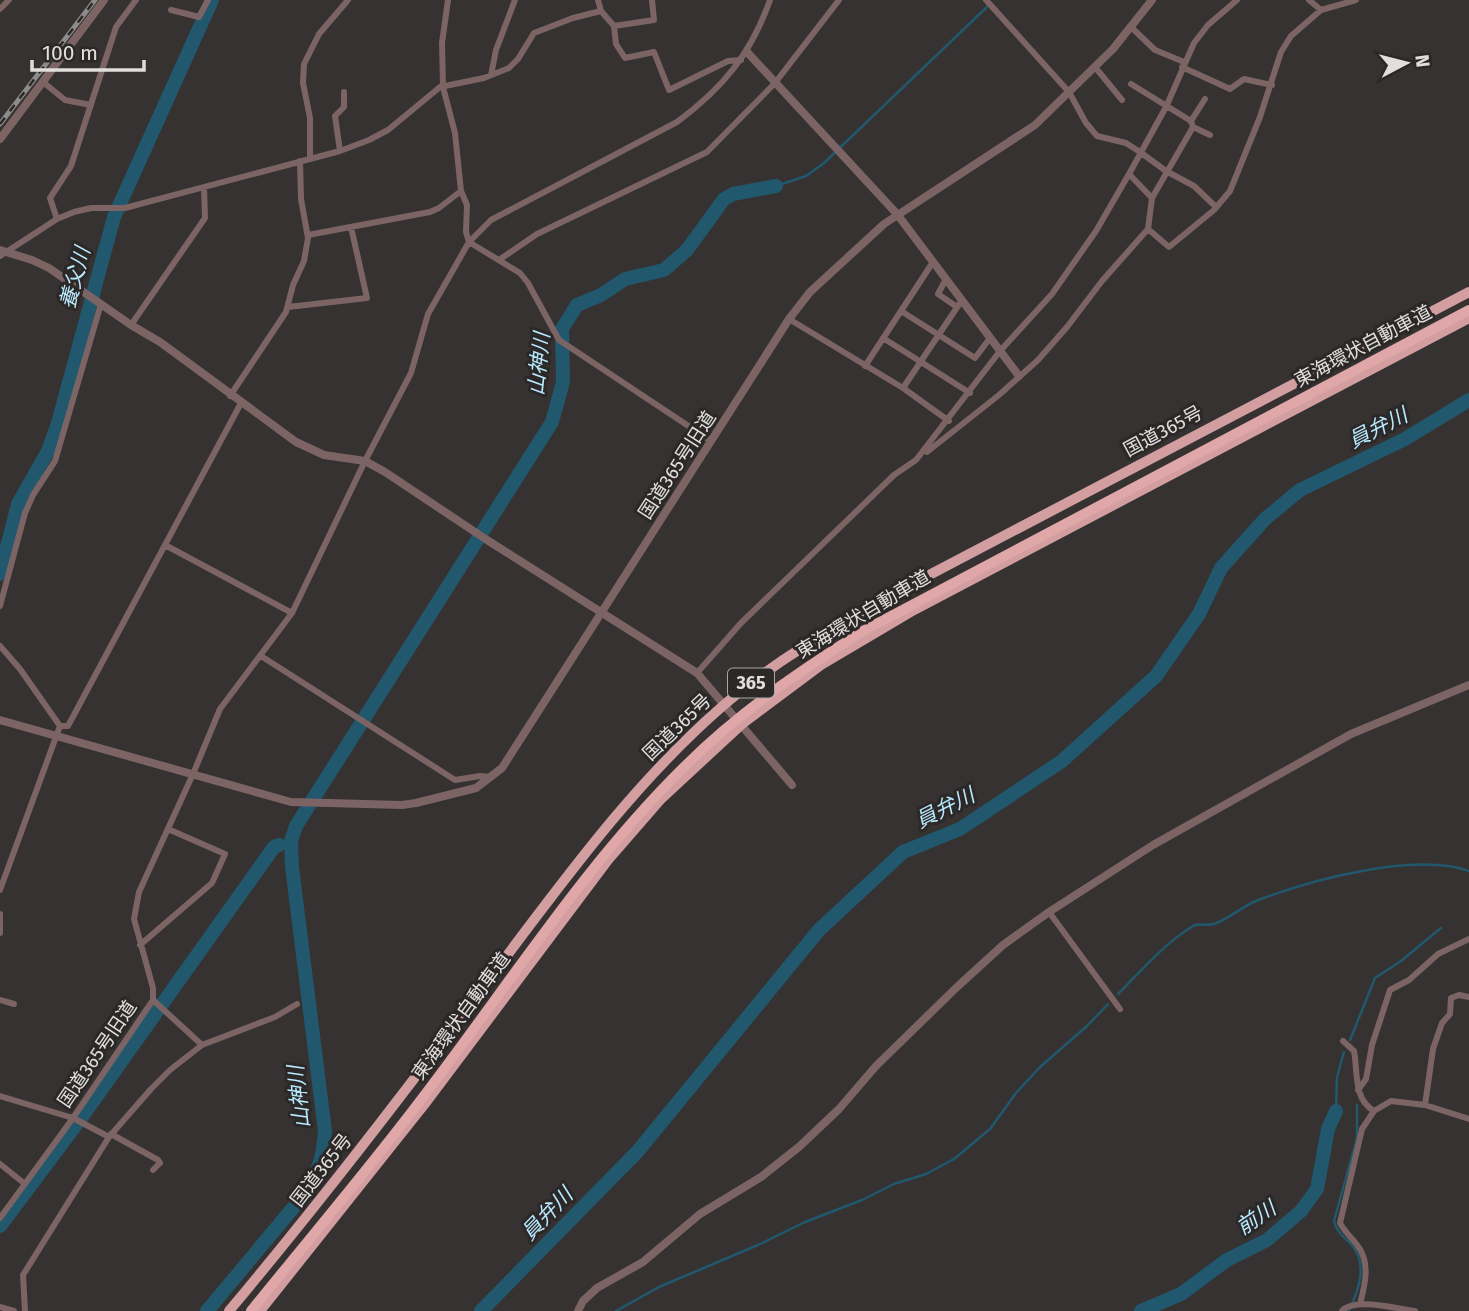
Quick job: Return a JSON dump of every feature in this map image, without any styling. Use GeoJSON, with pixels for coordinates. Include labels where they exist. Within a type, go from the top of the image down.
{"type":"FeatureCollection","features":[{"type":"Feature","properties":{"kind":"highway","name":"国道365号"},"geometry":{"type":"LineString","coordinates":[[229,1311],[400,1098],[581,858],[667,758],[724,704],[793,653],[893,594],[1469,292]]}},
{"type":"Feature","properties":{"kind":"highway","name":"東海環状自動車道"},"geometry":{"type":"LineString","coordinates":[[251,1311],[423,1097],[608,849],[655,796],[723,730],[801,671],[863,631],[1469,310]]}},
{"type":"Feature","properties":{"kind":"highway","name":"国道365号"},"geometry":{"type":"LineString","coordinates":[[260,1311],[391,1148],[616,850],[680,779],[742,724],[821,665],[903,617],[1469,318]]}},
{"type":"Feature","properties":{"kind":"street"},"geometry":{"type":"LineString","coordinates":[[0,9],[9,0]]}},
{"type":"Feature","properties":{"kind":"street"},"geometry":{"type":"LineString","coordinates":[[0,139],[104,0]]}},
{"type":"Feature","properties":{"kind":"street"},"geometry":{"type":"LineString","coordinates":[[57,219],[50,198],[71,166],[116,27],[136,0]]}},
{"type":"Feature","properties":{"kind":"street"},"geometry":{"type":"LineString","coordinates":[[171,10],[200,17],[208,0]]}},
{"type":"Feature","properties":{"kind":"street"},"geometry":{"type":"LineString","coordinates":[[310,159],[310,118],[303,83],[304,64],[319,34],[348,0]]}},
{"type":"Feature","properties":{"kind":"street"},"geometry":{"type":"LineString","coordinates":[[448,0],[442,43],[443,87],[455,134],[461,191],[467,205],[466,232],[469,242],[520,273],[528,283],[558,341],[711,441]]}},
{"type":"Feature","properties":{"kind":"street"},"geometry":{"type":"LineString","coordinates":[[491,75],[496,50],[515,0]]}},
{"type":"Feature","properties":{"kind":"street"},"geometry":{"type":"LineString","coordinates":[[598,0],[601,11],[614,26],[616,44],[625,58],[654,52],[669,90],[728,61],[741,60]]}},
{"type":"Feature","properties":{"kind":"street"},"geometry":{"type":"LineString","coordinates":[[614,26],[654,20],[652,0]]}},
{"type":"Feature","properties":{"kind":"street","name":"国道365号旧道"},"geometry":{"type":"LineString","coordinates":[[0,1218],[77,1120],[155,1001],[134,919],[136,901],[220,709],[292,613],[365,461],[411,373],[428,314],[469,242],[491,220],[677,122],[703,103],[747,52],[761,27],[770,0]]}},
{"type":"Feature","properties":{"kind":"street"},"geometry":{"type":"LineString","coordinates":[[499,260],[537,234],[706,152],[775,83],[839,0]]}},
{"type":"Feature","properties":{"kind":"street"},"geometry":{"type":"LineString","coordinates":[[986,0],[994,4],[1069,92],[1086,123],[1097,136],[1126,144],[1140,152],[1194,186],[1216,207]]}},
{"type":"Feature","properties":{"kind":"street","name":"国道365号旧道"},"geometry":{"type":"LineString","coordinates":[[193,774],[291,802],[402,805],[476,788],[492,777],[502,768],[789,319],[810,292],[897,214],[1022,135],[1095,67],[1152,0]]}},
{"type":"Feature","properties":{"kind":"street"},"geometry":{"type":"LineString","coordinates":[[916,460],[949,421],[1000,351],[1052,294],[1096,231],[1167,105],[1194,43],[1208,25],[1237,0]]}},
{"type":"Feature","properties":{"kind":"street"},"geometry":{"type":"LineString","coordinates":[[1310,0],[1321,10]]}},
{"type":"Feature","properties":{"kind":"street"},"geometry":{"type":"LineString","coordinates":[[1148,229],[1169,247],[1216,207],[1230,191],[1238,176],[1282,52],[1291,36],[1321,10],[1356,0]]}},
{"type":"Feature","properties":{"kind":"street"},"geometry":{"type":"LineString","coordinates":[[2,252],[57,219],[91,208],[125,208],[340,151],[369,140],[388,130],[443,87],[491,75],[515,63],[534,33],[601,11]]}},
{"type":"Feature","properties":{"kind":"street"},"geometry":{"type":"LineString","coordinates":[[1131,27],[1155,50],[1230,89],[1244,79],[1272,85]]}},
{"type":"Feature","properties":{"kind":"street"},"geometry":{"type":"LineString","coordinates":[[747,52],[897,214],[946,279],[959,303],[1020,376]]}},
{"type":"Feature","properties":{"kind":"street"},"geometry":{"type":"LineString","coordinates":[[1095,67],[1122,100]]}},
{"type":"Feature","properties":{"kind":"street"},"geometry":{"type":"LineString","coordinates":[[43,82],[65,100],[91,105]]}},
{"type":"Feature","properties":{"kind":"street"},"geometry":{"type":"LineString","coordinates":[[1131,84],[1210,135]]}},
{"type":"Feature","properties":{"kind":"street"},"geometry":{"type":"LineString","coordinates":[[340,151],[335,116],[344,107],[344,92]]}},
{"type":"Feature","properties":{"kind":"street"},"geometry":{"type":"LineString","coordinates":[[697,673],[748,616],[894,475],[999,395],[1038,360],[1148,229],[1152,198],[1169,172],[1205,99]]}},
{"type":"Feature","properties":{"kind":"street"},"geometry":{"type":"LineString","coordinates":[[230,396],[288,307],[293,285],[304,261],[308,235],[300,199],[300,161]]}},
{"type":"Feature","properties":{"kind":"street"},"geometry":{"type":"LineString","coordinates":[[1129,174],[1152,198]]}},
{"type":"Feature","properties":{"kind":"street"},"geometry":{"type":"LineString","coordinates":[[131,326],[205,218],[204,187]]}},
{"type":"Feature","properties":{"kind":"street"},"geometry":{"type":"LineString","coordinates":[[308,235],[430,212],[461,191]]}},
{"type":"Feature","properties":{"kind":"street"},"geometry":{"type":"LineString","coordinates":[[288,307],[367,298],[351,227]]}},
{"type":"Feature","properties":{"kind":"street"},"geometry":{"type":"LineString","coordinates":[[2,252],[41,264],[131,326],[160,342],[296,442],[314,452],[365,461],[697,673],[792,785]]}},
{"type":"Feature","properties":{"kind":"street"},"geometry":{"type":"LineString","coordinates":[[865,366],[933,262]]}},
{"type":"Feature","properties":{"kind":"street"},"geometry":{"type":"LineString","coordinates":[[946,279],[938,294],[959,303]]}},
{"type":"Feature","properties":{"kind":"street"},"geometry":{"type":"LineString","coordinates":[[0,606],[25,513],[55,461],[99,303]]}},
{"type":"Feature","properties":{"kind":"street"},"geometry":{"type":"LineString","coordinates":[[903,388],[959,303]]}},
{"type":"Feature","properties":{"kind":"street"},"geometry":{"type":"LineString","coordinates":[[901,311],[975,358],[990,338]]}},
{"type":"Feature","properties":{"kind":"street"},"geometry":{"type":"LineString","coordinates":[[789,319],[903,388],[949,421]]}},
{"type":"Feature","properties":{"kind":"street"},"geometry":{"type":"LineString","coordinates":[[883,338],[970,393]]}},
{"type":"Feature","properties":{"kind":"street"},"geometry":{"type":"LineString","coordinates":[[0,890],[60,731],[68,726],[241,403]]}},
{"type":"Feature","properties":{"kind":"street"},"geometry":{"type":"LineString","coordinates":[[165,545],[292,613]]}},
{"type":"Feature","properties":{"kind":"street"},"geometry":{"type":"LineString","coordinates":[[0,646],[20,669],[60,731]]}},
{"type":"Feature","properties":{"kind":"street"},"geometry":{"type":"LineString","coordinates":[[261,656],[455,780],[480,775],[492,777]]}},
{"type":"Feature","properties":{"kind":"street"},"geometry":{"type":"LineString","coordinates":[[578,1311],[583,1301],[597,1288],[643,1262],[700,1214],[761,1177],[800,1146],[839,1109],[876,1066],[957,987],[1003,945],[1049,912],[1153,845],[1351,734],[1469,685]]}},
{"type":"Feature","properties":{"kind":"street"},"geometry":{"type":"LineString","coordinates":[[0,720],[60,731],[124,757],[193,774]]}},
{"type":"Feature","properties":{"kind":"street"},"geometry":{"type":"LineString","coordinates":[[140,945],[212,883],[225,854],[168,829]]}},
{"type":"Feature","properties":{"kind":"street"},"geometry":{"type":"LineString","coordinates":[[1049,912],[1120,1009]]}},
{"type":"Feature","properties":{"kind":"street"},"geometry":{"type":"LineString","coordinates":[[0,914],[0,933]]}},
{"type":"Feature","properties":{"kind":"street"},"geometry":{"type":"LineString","coordinates":[[1358,1090],[1366,1079],[1372,1045],[1390,990],[1409,980],[1438,954],[1469,939]]}},
{"type":"Feature","properties":{"kind":"street"},"geometry":{"type":"LineString","coordinates":[[1425,1105],[1433,1049],[1442,1023],[1450,1014],[1451,998],[1459,995],[1469,998]]}},
{"type":"Feature","properties":{"kind":"street"},"geometry":{"type":"LineString","coordinates":[[0,1000],[14,1004]]}},
{"type":"Feature","properties":{"kind":"street"},"geometry":{"type":"LineString","coordinates":[[155,1001],[202,1045]]}},
{"type":"Feature","properties":{"kind":"street"},"geometry":{"type":"LineString","coordinates":[[25,1311],[23,1275],[110,1135],[170,1070],[202,1045],[275,1017],[297,1004]]}},
{"type":"Feature","properties":{"kind":"street"},"geometry":{"type":"LineString","coordinates":[[1343,1041],[1354,1051],[1358,1090],[1365,1104],[1374,1111]]}},
{"type":"Feature","properties":{"kind":"street"},"geometry":{"type":"LineString","coordinates":[[0,1096],[77,1120],[110,1135],[158,1160],[160,1163],[153,1170]]}},
{"type":"Feature","properties":{"kind":"street"},"geometry":{"type":"LineString","coordinates":[[1415,1311],[1351,1306],[1365,1281],[1365,1260],[1340,1223],[1362,1129],[1374,1111],[1391,1101],[1425,1105],[1469,1119]]}},
{"type":"Feature","properties":{"kind":"street"},"geometry":{"type":"LineString","coordinates":[[0,1164],[25,1184]]}},
{"type":"Feature","properties":{"kind":"street"},"geometry":{"type":"LineString","coordinates":[[0,1307],[13,1311]]}},
{"type":"Feature","properties":{"kind":"waterway","name":"養父川"},"geometry":{"type":"LineString","coordinates":[[0,574],[18,504],[48,451],[58,423],[114,217],[212,0]]}},
{"type":"Feature","properties":{"kind":"waterway","name":"山神川"},"geometry":{"type":"LineString","coordinates":[[776,186],[806,176],[824,163],[988,6]]}},
{"type":"Feature","properties":{"kind":"waterway","name":"山神川"},"geometry":{"type":"LineString","coordinates":[[207,1311],[303,1196],[316,1173],[323,1150],[325,1131],[292,867],[291,841],[296,826],[552,422],[563,382],[562,329],[577,305],[601,295],[625,279],[664,270],[687,250],[724,199],[733,194],[776,186]]}},
{"type":"Feature","properties":{"kind":"waterway","name":"員弁川"},"geometry":{"type":"LineString","coordinates":[[481,1311],[638,1151],[819,930],[903,852],[960,829],[1062,761],[1156,676],[1199,614],[1221,568],[1265,519],[1300,490],[1405,439],[1469,400]]}},
{"type":"Feature","properties":{"kind":"waterway","name":"山神川"},"geometry":{"type":"LineString","coordinates":[[0,1226],[84,1114],[274,847],[279,845]]}},
{"type":"Feature","properties":{"kind":"waterway"},"geometry":{"type":"LineString","coordinates":[[1118,994],[1163,949],[1193,926],[1214,924],[1278,893],[1333,877],[1392,867],[1446,866],[1469,871]]}},
{"type":"Feature","properties":{"kind":"waterway"},"geometry":{"type":"LineString","coordinates":[[1350,1040],[1375,978],[1401,961],[1441,928]]}},
{"type":"Feature","properties":{"kind":"waterway"},"geometry":{"type":"LineString","coordinates":[[616,1311],[659,1287],[894,1184],[926,1174],[954,1159],[990,1129],[1016,1093],[1039,1068],[1108,1004]]}},
{"type":"Feature","properties":{"kind":"waterway"},"geometry":{"type":"LineString","coordinates":[[1336,1111],[1337,1077],[1344,1052]]}},
{"type":"Feature","properties":{"kind":"waterway"},"geometry":{"type":"LineString","coordinates":[[1349,1311],[1359,1285],[1361,1268],[1356,1251],[1338,1231],[1334,1221],[1357,1138],[1357,1105]]}},
{"type":"Feature","properties":{"kind":"waterway","name":"前川"},"geometry":{"type":"LineString","coordinates":[[1141,1311],[1181,1294],[1227,1260],[1267,1240],[1301,1211],[1317,1189],[1328,1129],[1336,1111]]}},
{"type":"Feature","properties":{"kind":"railway"},"geometry":{"type":"LineString","coordinates":[[0,124],[95,0]]}}]}
